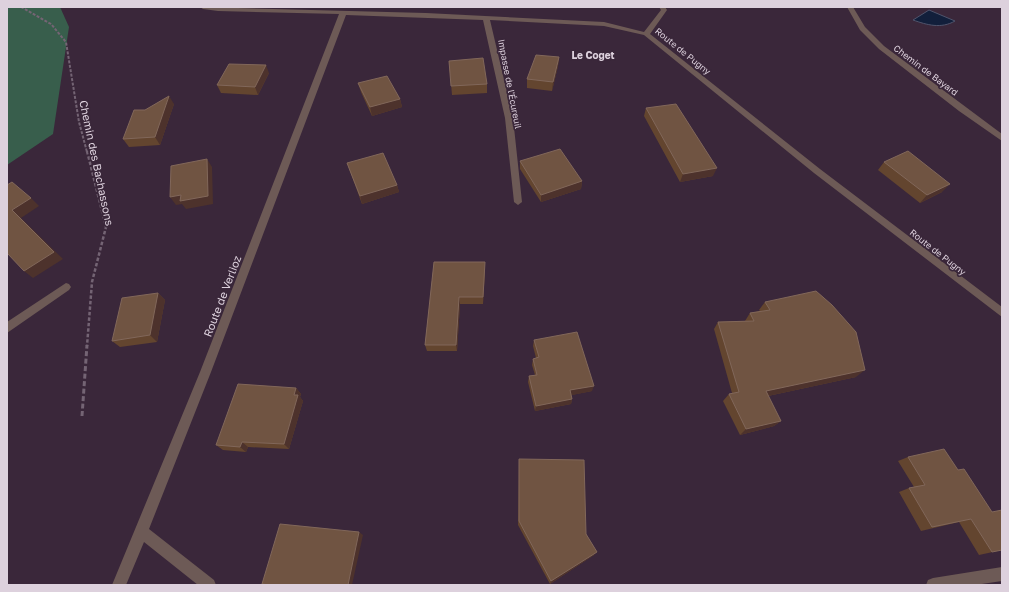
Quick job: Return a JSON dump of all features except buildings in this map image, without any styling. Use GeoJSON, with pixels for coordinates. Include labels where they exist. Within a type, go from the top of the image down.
{"type":"FeatureCollection","features":[{"type":"Feature","properties":{"kind":"street","name":"Route de Pugny"},"geometry":{"type":"LineString","coordinates":[[203,7],[218,9],[343,14],[426,15],[604,24],[646,34],[817,171],[1002,313]]}},
{"type":"Feature","properties":{"kind":"street"},"geometry":{"type":"LineString","coordinates":[[646,34],[664,10],[662,7]]}},
{"type":"Feature","properties":{"kind":"street","name":"Chemin de Bayard"},"geometry":{"type":"LineString","coordinates":[[850,7],[854,18],[884,50],[962,110],[1002,138]]}},
{"type":"Feature","properties":{"kind":"street","name":"Route de Verlioz"},"geometry":{"type":"LineString","coordinates":[[119,585],[142,532],[234,300],[294,137],[343,14]]}},
{"type":"Feature","properties":{"kind":"street","name":"Impasse de l'Écureuil"},"geometry":{"type":"LineString","coordinates":[[486,18],[508,118],[518,202]]}},
{"type":"Feature","properties":{"kind":"street"},"geometry":{"type":"LineString","coordinates":[[7,328],[66,287]]}},
{"type":"Feature","properties":{"kind":"street"},"geometry":{"type":"LineString","coordinates":[[142,532],[209,585]]}},
{"type":"Feature","properties":{"kind":"street"},"geometry":{"type":"LineString","coordinates":[[933,585],[1002,574]]}},
{"type":"Feature","properties":{"kind":"path","name":"Chemin des Bachassons"},"geometry":{"type":"LineString","coordinates":[[21,7],[51,24],[66,42],[78,122],[106,227],[92,282],[82,416]]}},
{"type":"Feature","properties":{"kind":"green space"},"geometry":{"type":"Polygon","coordinates":[[[7,7],[60,7],[69,27],[53,134],[7,165],[7,7]]]}},
{"type":"Feature","properties":{"kind":"water"},"geometry":{"type":"Polygon","coordinates":[[[929,10],[955,21],[939,26],[929,25],[913,20],[929,10]]]}},
{"type":"Feature","properties":{"kind":"district","name":"Le Coget"},"geometry":{"type":"Point","coordinates":[593,55]}}]}
